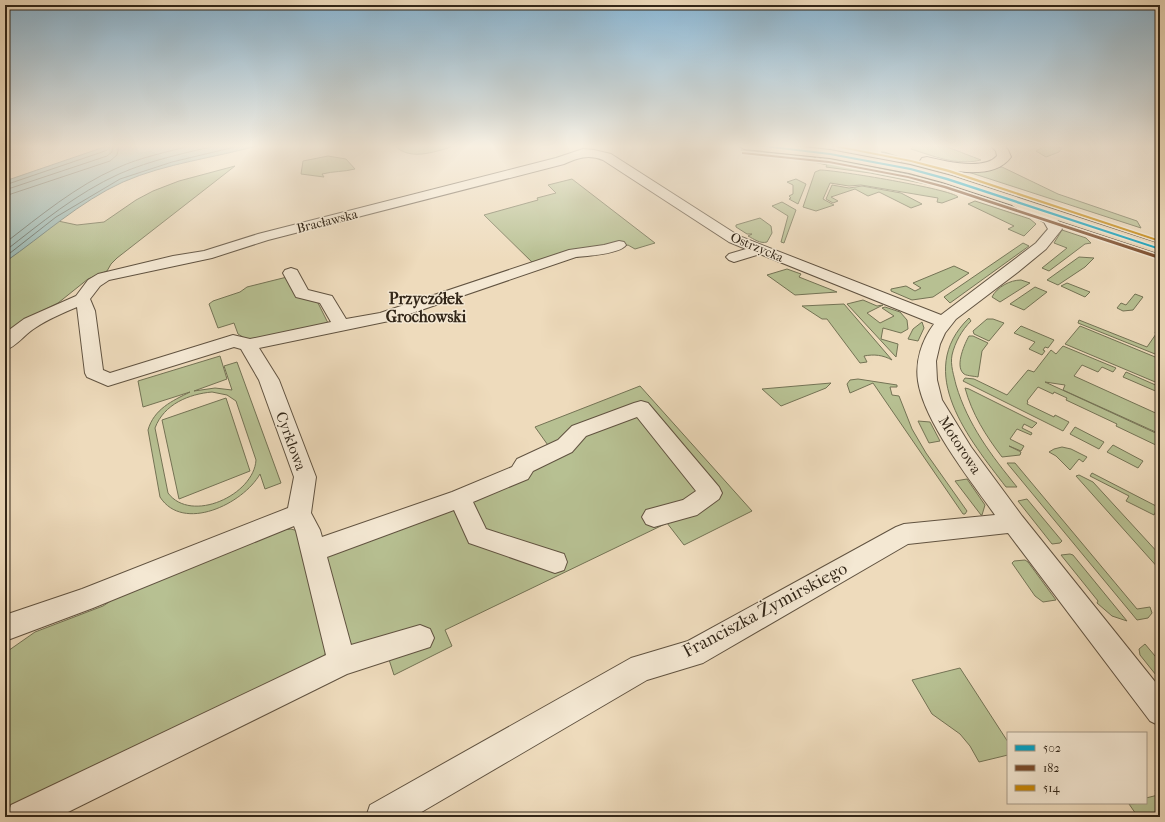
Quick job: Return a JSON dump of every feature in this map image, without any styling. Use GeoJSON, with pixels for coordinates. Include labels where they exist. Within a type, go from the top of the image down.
{"type":"FeatureCollection","features":[{"type":"Feature","properties":{"kind":"main road"},"geometry":{"type":"LineString","coordinates":[[959,183],[1160,249]]}},
{"type":"Feature","properties":{"kind":"main road"},"geometry":{"type":"LineString","coordinates":[[994,183],[1160,237]]}},
{"type":"Feature","properties":{"kind":"street","name":"Bracławska"},"geometry":{"type":"LineString","coordinates":[[82,299],[94,283],[104,278],[173,261],[207,255],[263,238],[474,183]]}},
{"type":"Feature","properties":{"kind":"street","name":"Ostrzycka"},"geometry":{"type":"LineString","coordinates":[[650,183],[734,239],[945,322]]}},
{"type":"Feature","properties":{"kind":"street","name":"Motorowa"},"geometry":{"type":"LineString","coordinates":[[1012,201],[1041,214],[1053,223],[1055,229],[1041,246],[950,316],[937,332],[931,344],[927,361],[927,380],[932,400],[963,453],[1014,523],[1160,711]]}},
{"type":"Feature","properties":{"kind":"street"},"geometry":{"type":"LineString","coordinates":[[5,344],[23,328],[42,317],[82,299],[87,311],[94,373],[108,380],[233,341],[243,342],[248,345],[383,317],[574,253],[605,249],[619,245]]}},
{"type":"Feature","properties":{"kind":"street"},"geometry":{"type":"LineString","coordinates":[[734,257],[759,250]]}},
{"type":"Feature","properties":{"kind":"street"},"geometry":{"type":"LineString","coordinates":[[291,273],[302,294],[326,299],[341,325]]}},
{"type":"Feature","properties":{"kind":"street","name":"Cyrklowa"},"geometry":{"type":"LineString","coordinates":[[248,345],[269,380],[305,477],[299,514]]}},
{"type":"Feature","properties":{"kind":"street"},"geometry":{"type":"LineString","coordinates":[[314,551],[460,498],[520,473],[525,465],[565,446],[578,431],[641,408],[711,493],[689,508],[654,517]]}},
{"type":"Feature","properties":{"kind":"street"},"geometry":{"type":"LineString","coordinates":[[460,498],[477,536],[555,562]]}},
{"type":"Feature","properties":{"kind":"street"},"geometry":{"type":"LineString","coordinates":[[5,628],[84,600],[299,514],[308,530],[342,662]]}},
{"type":"Feature","properties":{"kind":"street","name":"Franciszka Żymirskiego"},"geometry":{"type":"LineString","coordinates":[[382,817],[641,668],[693,653],[904,534],[1014,523]]}},
{"type":"Feature","properties":{"kind":"street"},"geometry":{"type":"LineString","coordinates":[[23,817],[342,662],[420,638]]}},
{"type":"Feature","properties":{"kind":"green space"},"geometry":{"type":"Polygon","coordinates":[[[173,183],[213,183],[117,258],[107,271],[88,279],[58,303],[28,318],[5,334],[5,262],[58,221],[77,225],[104,222],[136,200],[153,191],[173,183]]]}},
{"type":"Feature","properties":{"kind":"green space"},"geometry":{"type":"Polygon","coordinates":[[[555,183],[578,183],[655,243],[635,249],[628,245],[604,253],[597,247],[537,267],[484,215],[538,200],[537,198],[556,193],[548,185],[555,183]]]}},
{"type":"Feature","properties":{"kind":"green space"},"geometry":{"type":"Polygon","coordinates":[[[790,183],[806,184],[798,204],[789,199],[791,198],[789,196],[793,194],[793,185],[790,183]]]}},
{"type":"Feature","properties":{"kind":"green space"},"geometry":{"type":"Polygon","coordinates":[[[811,183],[830,183],[823,199],[834,205],[816,211],[803,207],[811,183]]]}},
{"type":"Feature","properties":{"kind":"green space"},"geometry":{"type":"Polygon","coordinates":[[[832,183],[907,183],[936,189],[958,197],[942,203],[937,202],[938,198],[861,185],[849,186],[832,183]]]}},
{"type":"Feature","properties":{"kind":"green space"},"geometry":{"type":"Polygon","coordinates":[[[922,183],[941,183],[1026,211],[1033,216],[951,189],[922,183]]]}},
{"type":"Feature","properties":{"kind":"green space"},"geometry":{"type":"Polygon","coordinates":[[[962,183],[981,183],[1160,241],[1160,245],[962,183]]]}},
{"type":"Feature","properties":{"kind":"green space"},"geometry":{"type":"Polygon","coordinates":[[[1003,183],[1036,183],[1058,194],[1137,221],[1141,228],[1003,183]]]}},
{"type":"Feature","properties":{"kind":"green space"},"geometry":{"type":"Polygon","coordinates":[[[832,185],[849,188],[862,186],[901,193],[922,204],[911,208],[879,192],[868,196],[855,189],[831,197],[838,201],[833,203],[826,199],[832,185]]]}},
{"type":"Feature","properties":{"kind":"green space"},"geometry":{"type":"Polygon","coordinates":[[[975,201],[1030,219],[1036,224],[1024,236],[1008,229],[1014,226],[968,204],[975,201]]]}},
{"type":"Feature","properties":{"kind":"green space"},"geometry":{"type":"Polygon","coordinates":[[[782,202],[796,210],[784,243],[781,242],[788,216],[772,206],[782,202]]]}},
{"type":"Feature","properties":{"kind":"green space"},"geometry":{"type":"Polygon","coordinates":[[[760,218],[771,226],[772,233],[767,242],[757,241],[748,236],[752,234],[747,234],[736,227],[736,225],[760,218]]]}},
{"type":"Feature","properties":{"kind":"green space"},"geometry":{"type":"Polygon","coordinates":[[[1062,226],[1066,227],[1141,250],[1124,248],[1062,226]]]}},
{"type":"Feature","properties":{"kind":"green space"},"geometry":{"type":"Polygon","coordinates":[[[1062,230],[1086,238],[1091,243],[1085,244],[1049,271],[1042,268],[1067,248],[1054,243],[1062,230]]]}},
{"type":"Feature","properties":{"kind":"green space"},"geometry":{"type":"Polygon","coordinates":[[[1023,243],[1029,246],[950,303],[944,297],[1023,243]]]}},
{"type":"Feature","properties":{"kind":"green space"},"geometry":{"type":"Polygon","coordinates":[[[1079,257],[1094,258],[1085,267],[1058,285],[1047,280],[1079,257]]]}},
{"type":"Feature","properties":{"kind":"green space"},"geometry":{"type":"Polygon","coordinates":[[[954,266],[969,273],[933,297],[912,300],[891,291],[891,289],[906,286],[915,291],[921,288],[913,283],[954,266]]]}},
{"type":"Feature","properties":{"kind":"green space"},"geometry":{"type":"Polygon","coordinates":[[[787,269],[801,274],[799,277],[837,292],[795,295],[767,275],[787,269]]]}},
{"type":"Feature","properties":{"kind":"green space"},"geometry":{"type":"Polygon","coordinates":[[[287,277],[299,298],[317,301],[329,325],[261,338],[246,339],[238,334],[234,323],[218,328],[209,304],[213,301],[240,292],[247,287],[287,277]]]}},
{"type":"Feature","properties":{"kind":"green space"},"geometry":{"type":"Polygon","coordinates":[[[1021,280],[1030,283],[1000,302],[992,297],[997,290],[1004,285],[1013,281],[1021,280]]]}},
{"type":"Feature","properties":{"kind":"green space"},"geometry":{"type":"Polygon","coordinates":[[[1067,283],[1090,292],[1085,297],[1061,286],[1067,283]]]}},
{"type":"Feature","properties":{"kind":"green space"},"geometry":{"type":"Polygon","coordinates":[[[1035,287],[1047,292],[1024,310],[1010,304],[1035,287]]]}},
{"type":"Feature","properties":{"kind":"green space"},"geometry":{"type":"Polygon","coordinates":[[[1135,294],[1143,297],[1133,310],[1123,311],[1117,308],[1121,303],[1126,305],[1135,294]]]}},
{"type":"Feature","properties":{"kind":"green space"},"geometry":{"type":"Polygon","coordinates":[[[863,300],[877,306],[883,305],[867,313],[880,323],[894,316],[882,308],[885,307],[900,312],[907,320],[908,329],[901,333],[883,328],[881,339],[898,344],[896,357],[847,304],[863,300]]]}},
{"type":"Feature","properties":{"kind":"green space"},"geometry":{"type":"Polygon","coordinates":[[[844,304],[892,360],[882,356],[868,355],[864,356],[867,362],[860,363],[827,319],[822,319],[802,306],[844,304]]]}},
{"type":"Feature","properties":{"kind":"green space"},"geometry":{"type":"Polygon","coordinates":[[[969,318],[971,321],[959,336],[952,355],[952,367],[956,385],[967,413],[981,439],[1017,487],[1006,487],[977,448],[953,405],[947,383],[946,361],[953,339],[969,318]]]}},
{"type":"Feature","properties":{"kind":"green space"},"geometry":{"type":"Polygon","coordinates":[[[987,319],[993,319],[1004,323],[989,341],[974,334],[973,331],[987,319]]]}},
{"type":"Feature","properties":{"kind":"green space"},"geometry":{"type":"Polygon","coordinates":[[[1079,320],[1147,347],[1156,334],[1157,329],[1160,330],[1160,356],[1078,323],[1079,320]]]}},
{"type":"Feature","properties":{"kind":"green space"},"geometry":{"type":"Polygon","coordinates":[[[922,322],[924,328],[918,341],[908,339],[913,329],[922,322]]]}},
{"type":"Feature","properties":{"kind":"green space"},"geometry":{"type":"Polygon","coordinates":[[[1021,326],[1054,340],[1048,348],[1045,347],[1043,350],[1045,351],[1042,355],[1029,349],[1035,342],[1014,333],[1021,326]]]}},
{"type":"Feature","properties":{"kind":"green space"},"geometry":{"type":"Polygon","coordinates":[[[1080,326],[1160,359],[1160,384],[1065,344],[1080,326]]]}},
{"type":"Feature","properties":{"kind":"green space"},"geometry":{"type":"Polygon","coordinates":[[[969,336],[973,336],[988,343],[982,351],[978,377],[963,373],[960,365],[960,360],[969,336]]]}},
{"type":"Feature","properties":{"kind":"green space"},"geometry":{"type":"Polygon","coordinates":[[[1063,346],[1116,368],[1113,372],[1102,367],[1098,372],[1082,365],[1074,376],[1160,415],[1160,434],[1063,390],[1065,385],[1045,382],[1160,435],[1160,447],[1116,426],[1117,424],[1066,400],[1067,398],[1054,392],[1053,394],[1038,387],[1027,401],[1027,404],[1054,417],[1055,415],[1069,422],[1063,431],[963,381],[965,378],[974,379],[1007,395],[1028,370],[1034,372],[1051,350],[1056,354],[1063,346]]]}},
{"type":"Feature","properties":{"kind":"green space"},"geometry":{"type":"Polygon","coordinates":[[[220,356],[227,379],[194,391],[215,388],[232,390],[224,366],[237,362],[281,483],[265,489],[260,474],[252,485],[240,495],[227,504],[212,510],[197,513],[183,513],[170,508],[160,497],[148,430],[155,416],[164,406],[190,392],[143,407],[138,381],[220,356]],[[212,392],[186,398],[178,402],[164,413],[155,428],[168,493],[178,502],[191,506],[205,505],[220,501],[233,494],[245,484],[253,473],[256,460],[236,401],[227,395],[212,392]]]}},
{"type":"Feature","properties":{"kind":"green space"},"geometry":{"type":"Polygon","coordinates":[[[1126,372],[1160,387],[1160,393],[1123,377],[1126,372]]]}},
{"type":"Feature","properties":{"kind":"green space"},"geometry":{"type":"Polygon","coordinates":[[[858,379],[897,385],[897,387],[890,387],[892,395],[899,396],[912,429],[926,453],[967,511],[965,514],[963,514],[873,383],[850,393],[847,384],[850,380],[858,379]]]}},
{"type":"Feature","properties":{"kind":"green space"},"geometry":{"type":"Polygon","coordinates":[[[831,383],[826,388],[781,406],[762,389],[831,383]]]}},
{"type":"Feature","properties":{"kind":"green space"},"geometry":{"type":"Polygon","coordinates":[[[640,386],[752,511],[684,545],[667,523],[445,630],[452,646],[394,675],[383,641],[345,659],[315,553],[555,455],[535,427],[640,386]]]}},
{"type":"Feature","properties":{"kind":"green space"},"geometry":{"type":"Polygon","coordinates":[[[965,388],[1037,423],[1032,428],[1024,424],[1022,428],[1032,433],[1031,435],[1017,429],[1010,439],[1024,446],[1021,451],[1009,446],[1021,452],[1020,455],[1002,457],[980,424],[971,407],[965,388]]]}},
{"type":"Feature","properties":{"kind":"green space"},"geometry":{"type":"Polygon","coordinates":[[[226,398],[250,471],[179,499],[162,420],[226,398]]]}},
{"type":"Feature","properties":{"kind":"green space"},"geometry":{"type":"Polygon","coordinates":[[[918,421],[930,422],[940,441],[929,443],[918,421]]]}},
{"type":"Feature","properties":{"kind":"green space"},"geometry":{"type":"Polygon","coordinates":[[[1075,427],[1104,442],[1099,449],[1070,434],[1075,427]]]}},
{"type":"Feature","properties":{"kind":"green space"},"geometry":{"type":"Polygon","coordinates":[[[1113,445],[1143,461],[1138,468],[1107,452],[1113,445]]]}},
{"type":"Feature","properties":{"kind":"green space"},"geometry":{"type":"Polygon","coordinates":[[[1062,447],[1071,449],[1087,457],[1083,462],[1079,459],[1070,470],[1056,456],[1049,452],[1062,447]]]}},
{"type":"Feature","properties":{"kind":"green space"},"geometry":{"type":"Polygon","coordinates":[[[1007,463],[1015,463],[1137,609],[1150,607],[1152,613],[1148,618],[1137,620],[1007,463]]]}},
{"type":"Feature","properties":{"kind":"green space"},"geometry":{"type":"Polygon","coordinates":[[[1092,473],[1158,507],[1154,515],[1126,501],[1129,496],[1090,476],[1092,473]]]}},
{"type":"Feature","properties":{"kind":"green space"},"geometry":{"type":"Polygon","coordinates":[[[1079,475],[1093,482],[1160,555],[1160,570],[1076,476],[1079,475]]]}},
{"type":"Feature","properties":{"kind":"green space"},"geometry":{"type":"Polygon","coordinates":[[[967,479],[985,505],[982,515],[955,481],[967,479]]]}},
{"type":"Feature","properties":{"kind":"green space"},"geometry":{"type":"Polygon","coordinates":[[[1027,499],[1062,541],[1060,543],[1052,544],[1018,501],[1027,499]]]}},
{"type":"Feature","properties":{"kind":"green space"},"geometry":{"type":"Polygon","coordinates":[[[291,529],[298,531],[327,649],[322,661],[5,812],[5,653],[35,632],[103,606],[121,594],[281,530],[291,529]]]}},
{"type":"Feature","properties":{"kind":"green space"},"geometry":{"type":"Polygon","coordinates":[[[1061,555],[1073,555],[1127,621],[1112,616],[1097,603],[1098,601],[1061,555]]]}},
{"type":"Feature","properties":{"kind":"green space"},"geometry":{"type":"Polygon","coordinates":[[[1025,560],[1056,600],[1043,602],[1035,596],[1012,563],[1014,561],[1025,560]]]}},
{"type":"Feature","properties":{"kind":"green space"},"geometry":{"type":"Polygon","coordinates":[[[1145,644],[1160,662],[1160,680],[1140,655],[1139,649],[1145,644]]]}},
{"type":"Feature","properties":{"kind":"green space"},"geometry":{"type":"Polygon","coordinates":[[[960,668],[1007,740],[1007,755],[979,762],[970,746],[960,734],[932,714],[912,680],[960,668]]]}},
{"type":"Feature","properties":{"kind":"green space"},"geometry":{"type":"Polygon","coordinates":[[[1160,789],[1160,817],[1138,817],[1129,804],[1147,804],[1147,798],[1158,795],[1155,790],[1160,789]]]}},
{"type":"Feature","properties":{"kind":"water"},"geometry":{"type":"Polygon","coordinates":[[[5,183],[120,183],[91,199],[5,262],[5,183]]]}},
{"type":"Feature","properties":{"kind":"transit line","name":"182"},"geometry":{"type":"LineString","coordinates":[[932,183],[1158,257]]}},
{"type":"Feature","properties":{"kind":"transit line","name":"502"},"geometry":{"type":"LineString","coordinates":[[960,183],[1160,249]]}},
{"type":"Feature","properties":{"kind":"transit line","name":"514"},"geometry":{"type":"LineString","coordinates":[[986,183],[1160,241]]}},
{"type":"Feature","properties":{"kind":"district","name":"Przyczółek Grochowski"},"geometry":{"type":"Point","coordinates":[426,307]}}]}
